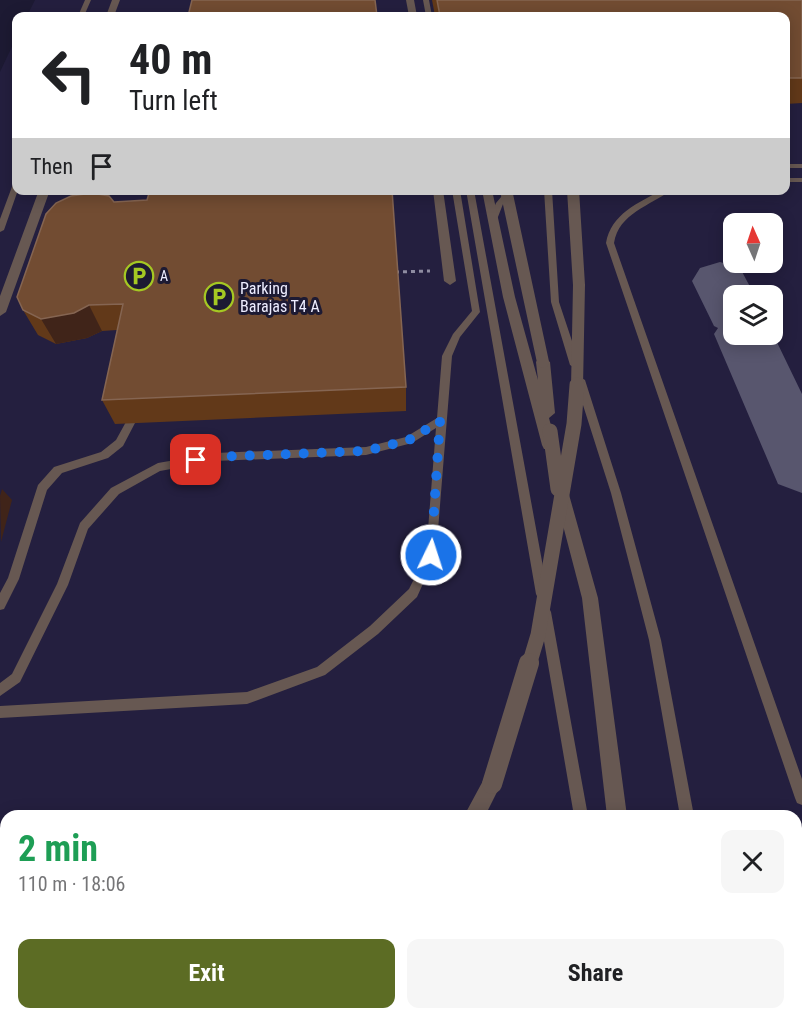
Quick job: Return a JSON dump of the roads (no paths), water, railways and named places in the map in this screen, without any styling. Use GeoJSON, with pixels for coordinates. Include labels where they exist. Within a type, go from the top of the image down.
{"type":"FeatureCollection","features":[{"type":"Feature","properties":{"kind":"street"},"geometry":{"type":"LineString","coordinates":[[0,312],[43,195]]}},
{"type":"Feature","properties":{"kind":"street"},"geometry":{"type":"LineString","coordinates":[[439,195],[450,280]]}},
{"type":"Feature","properties":{"kind":"street"},"geometry":{"type":"LineString","coordinates":[[488,195],[509,297],[590,598],[616,810]]}},
{"type":"Feature","properties":{"kind":"street"},"geometry":{"type":"LineString","coordinates":[[507,195],[543,362],[560,504]]}},
{"type":"Feature","properties":{"kind":"street"},"geometry":{"type":"LineString","coordinates":[[484,810],[538,634],[574,424],[579,350],[577,228],[574,195]]}},
{"type":"Feature","properties":{"kind":"street"},"geometry":{"type":"LineString","coordinates":[[477,810],[492,784]]}},
{"type":"Feature","properties":{"kind":"lane"},"geometry":{"type":"LineString","coordinates":[[0,230],[13,195]]}},
{"type":"Feature","properties":{"kind":"lane"},"geometry":{"type":"LineString","coordinates":[[0,712],[247,698],[321,671],[374,630],[413,593],[431,555],[447,356],[456,336],[476,312],[457,195]]}},
{"type":"Feature","properties":{"kind":"lane"},"geometry":{"type":"LineString","coordinates":[[471,195],[580,810]]}},
{"type":"Feature","properties":{"kind":"lane"},"geometry":{"type":"LineString","coordinates":[[493,220],[500,203],[507,195]]}},
{"type":"Feature","properties":{"kind":"lane"},"geometry":{"type":"LineString","coordinates":[[548,195],[555,302],[615,493],[656,640],[686,810]]}},
{"type":"Feature","properties":{"kind":"lane"},"geometry":{"type":"LineString","coordinates":[[660,195],[616,222],[610,233],[610,243],[802,798]]}},
{"type":"Feature","properties":{"kind":"lane"},"geometry":{"type":"LineString","coordinates":[[0,690],[16,678],[62,585],[84,525],[115,491],[158,467],[215,457],[366,451],[409,440],[440,421]]}},
{"type":"Feature","properties":{"kind":"lane"},"geometry":{"type":"LineString","coordinates":[[0,605],[13,579],[42,488],[58,470],[104,455],[120,443],[130,423]]}},
{"type":"Feature","properties":{"kind":"place","name":"A"},"geometry":{"type":"Point","coordinates":[139,276]}},
{"type":"Feature","properties":{"kind":"place","name":"Parking Barajas T4 A"},"geometry":{"type":"Point","coordinates":[219,297]}}]}
